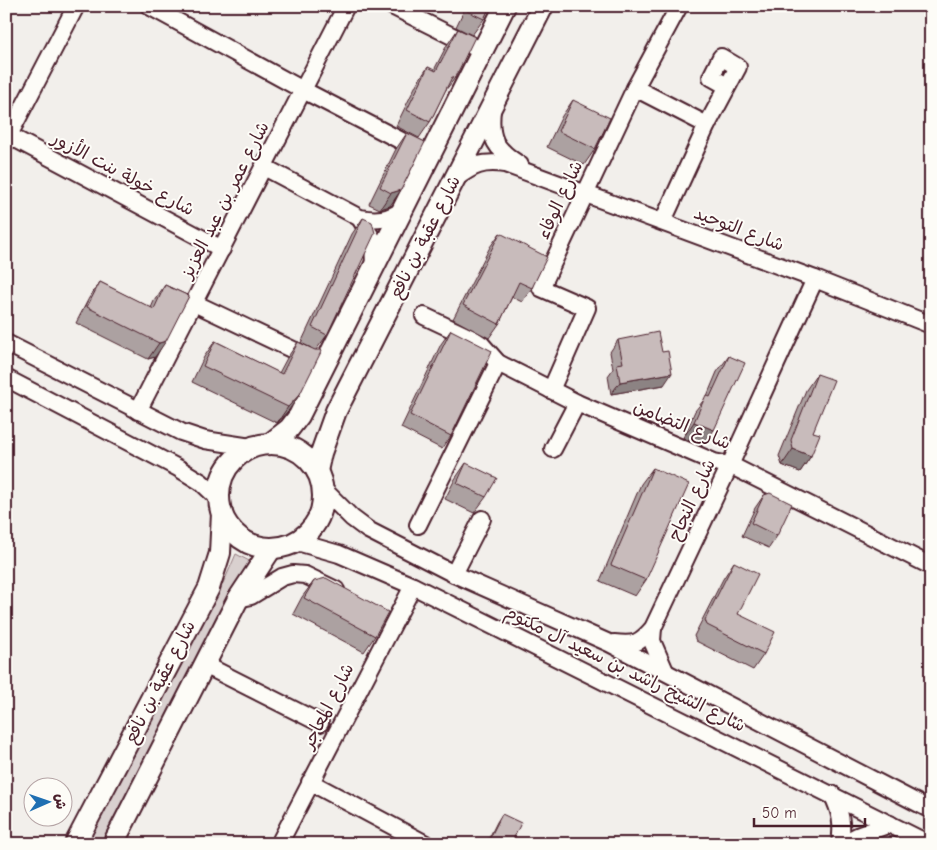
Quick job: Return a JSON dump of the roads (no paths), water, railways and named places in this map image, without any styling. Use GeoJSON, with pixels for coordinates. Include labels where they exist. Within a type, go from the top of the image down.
{"type":"FeatureCollection","features":[{"type":"Feature","properties":{"kind":"main road","name":"شارع عقبة بن نافع"},"geometry":{"type":"LineString","coordinates":[[271,443],[288,430],[299,416],[505,6]]}},
{"type":"Feature","properties":{"kind":"main road","name":"شارع عقبة بن نافع"},"geometry":{"type":"LineString","coordinates":[[320,480],[321,453],[336,411],[543,6]]}},
{"type":"Feature","properties":{"kind":"main road"},"geometry":{"type":"LineString","coordinates":[[271,443],[285,445],[298,450],[320,480],[323,505],[318,519],[309,532],[297,542],[271,549],[246,542],[236,535],[220,506],[224,473],[230,462],[251,447],[271,443]]}},
{"type":"Feature","properties":{"kind":"main road","name":"شارع عقبة بن نافع"},"geometry":{"type":"LineString","coordinates":[[75,844],[209,588],[220,553],[220,506]]}},
{"type":"Feature","properties":{"kind":"main road","name":"شارع عقبة بن نافع"},"geometry":{"type":"LineString","coordinates":[[113,844],[238,599],[271,549]]}},
{"type":"Feature","properties":{"kind":"street"},"geometry":{"type":"LineString","coordinates":[[8,134],[76,6]]}},
{"type":"Feature","properties":{"kind":"street"},"geometry":{"type":"LineString","coordinates":[[149,6],[303,90],[430,156]]}},
{"type":"Feature","properties":{"kind":"street","name":"شارع عمر بن عبد العزيز"},"geometry":{"type":"LineString","coordinates":[[138,411],[346,6]]}},
{"type":"Feature","properties":{"kind":"street"},"geometry":{"type":"LineString","coordinates":[[392,6],[482,52]]}},
{"type":"Feature","properties":{"kind":"street","name":"شارع الوفاء"},"geometry":{"type":"LineString","coordinates":[[551,390],[586,308],[541,288],[635,88],[678,6]]}},
{"type":"Feature","properties":{"kind":"street"},"geometry":{"type":"LineString","coordinates":[[663,221],[707,124],[728,86]]}},
{"type":"Feature","properties":{"kind":"street"},"geometry":{"type":"LineString","coordinates":[[635,88],[707,124]]}},
{"type":"Feature","properties":{"kind":"street","name":"شارع التوحيد"},"geometry":{"type":"LineString","coordinates":[[492,106],[490,127],[494,143],[510,158],[533,172]]}},
{"type":"Feature","properties":{"kind":"street","name":"شارع خولة بنت الأزور"},"geometry":{"type":"LineString","coordinates":[[8,134],[222,249]]}},
{"type":"Feature","properties":{"kind":"street","name":"شارع التوحيد"},"geometry":{"type":"LineString","coordinates":[[456,178],[472,166],[488,162],[505,164],[533,172],[931,325]]}},
{"type":"Feature","properties":{"kind":"street"},"geometry":{"type":"LineString","coordinates":[[264,167],[360,218],[375,221],[390,218],[403,210]]}},
{"type":"Feature","properties":{"kind":"street"},"geometry":{"type":"LineString","coordinates":[[360,218],[372,240],[375,253],[374,266]]}},
{"type":"Feature","properties":{"kind":"street","name":"شارع النجاح"},"geometry":{"type":"LineString","coordinates":[[609,642],[629,644],[641,642],[653,628],[815,279]]}},
{"type":"Feature","properties":{"kind":"street"},"geometry":{"type":"LineString","coordinates":[[194,303],[308,357]]}},
{"type":"Feature","properties":{"kind":"street","name":"شارع التضامن"},"geometry":{"type":"LineString","coordinates":[[424,316],[473,339],[482,345],[498,362],[577,403],[714,462],[730,465],[931,566]]}},
{"type":"Feature","properties":{"kind":"street"},"geometry":{"type":"LineString","coordinates":[[6,342],[181,432],[205,440],[251,447]]}},
{"type":"Feature","properties":{"kind":"street"},"geometry":{"type":"LineString","coordinates":[[418,525],[498,362]]}},
{"type":"Feature","properties":{"kind":"street"},"geometry":{"type":"LineString","coordinates":[[6,378],[178,468],[201,482],[220,506]]}},
{"type":"Feature","properties":{"kind":"street"},"geometry":{"type":"LineString","coordinates":[[553,449],[577,403]]}},
{"type":"Feature","properties":{"kind":"street","name":"شارع الشيخ راشد بن سعيد آل مكتوم"},"geometry":{"type":"LineString","coordinates":[[320,480],[348,514],[368,530],[454,574],[609,642],[931,810]]}},
{"type":"Feature","properties":{"kind":"street"},"geometry":{"type":"LineString","coordinates":[[454,574],[482,519]]}},
{"type":"Feature","properties":{"kind":"street","name":"شارع الشيخ راشد بن سعيد آل مكتوم"},"geometry":{"type":"LineString","coordinates":[[297,542],[338,554],[412,586],[929,844]]}},
{"type":"Feature","properties":{"kind":"street"},"geometry":{"type":"LineString","coordinates":[[238,599],[251,596],[282,577],[293,574],[312,578],[353,598]]}},
{"type":"Feature","properties":{"kind":"street","name":"شارع المعاجر"},"geometry":{"type":"LineString","coordinates":[[279,844],[412,586]]}},
{"type":"Feature","properties":{"kind":"street"},"geometry":{"type":"LineString","coordinates":[[378,611],[395,619]]}},
{"type":"Feature","properties":{"kind":"street"},"geometry":{"type":"LineString","coordinates":[[653,628],[652,641],[665,671]]}},
{"type":"Feature","properties":{"kind":"street"},"geometry":{"type":"LineString","coordinates":[[205,665],[320,723]]}},
{"type":"Feature","properties":{"kind":"street"},"geometry":{"type":"LineString","coordinates":[[310,782],[426,844]]}},
{"type":"Feature","properties":{"kind":"street"},"geometry":{"type":"LineString","coordinates":[[832,794],[841,811],[843,825],[841,844]]}},
{"type":"Feature","properties":{"kind":"street"},"geometry":{"type":"LineString","coordinates":[[841,844],[890,824]]}}]}
